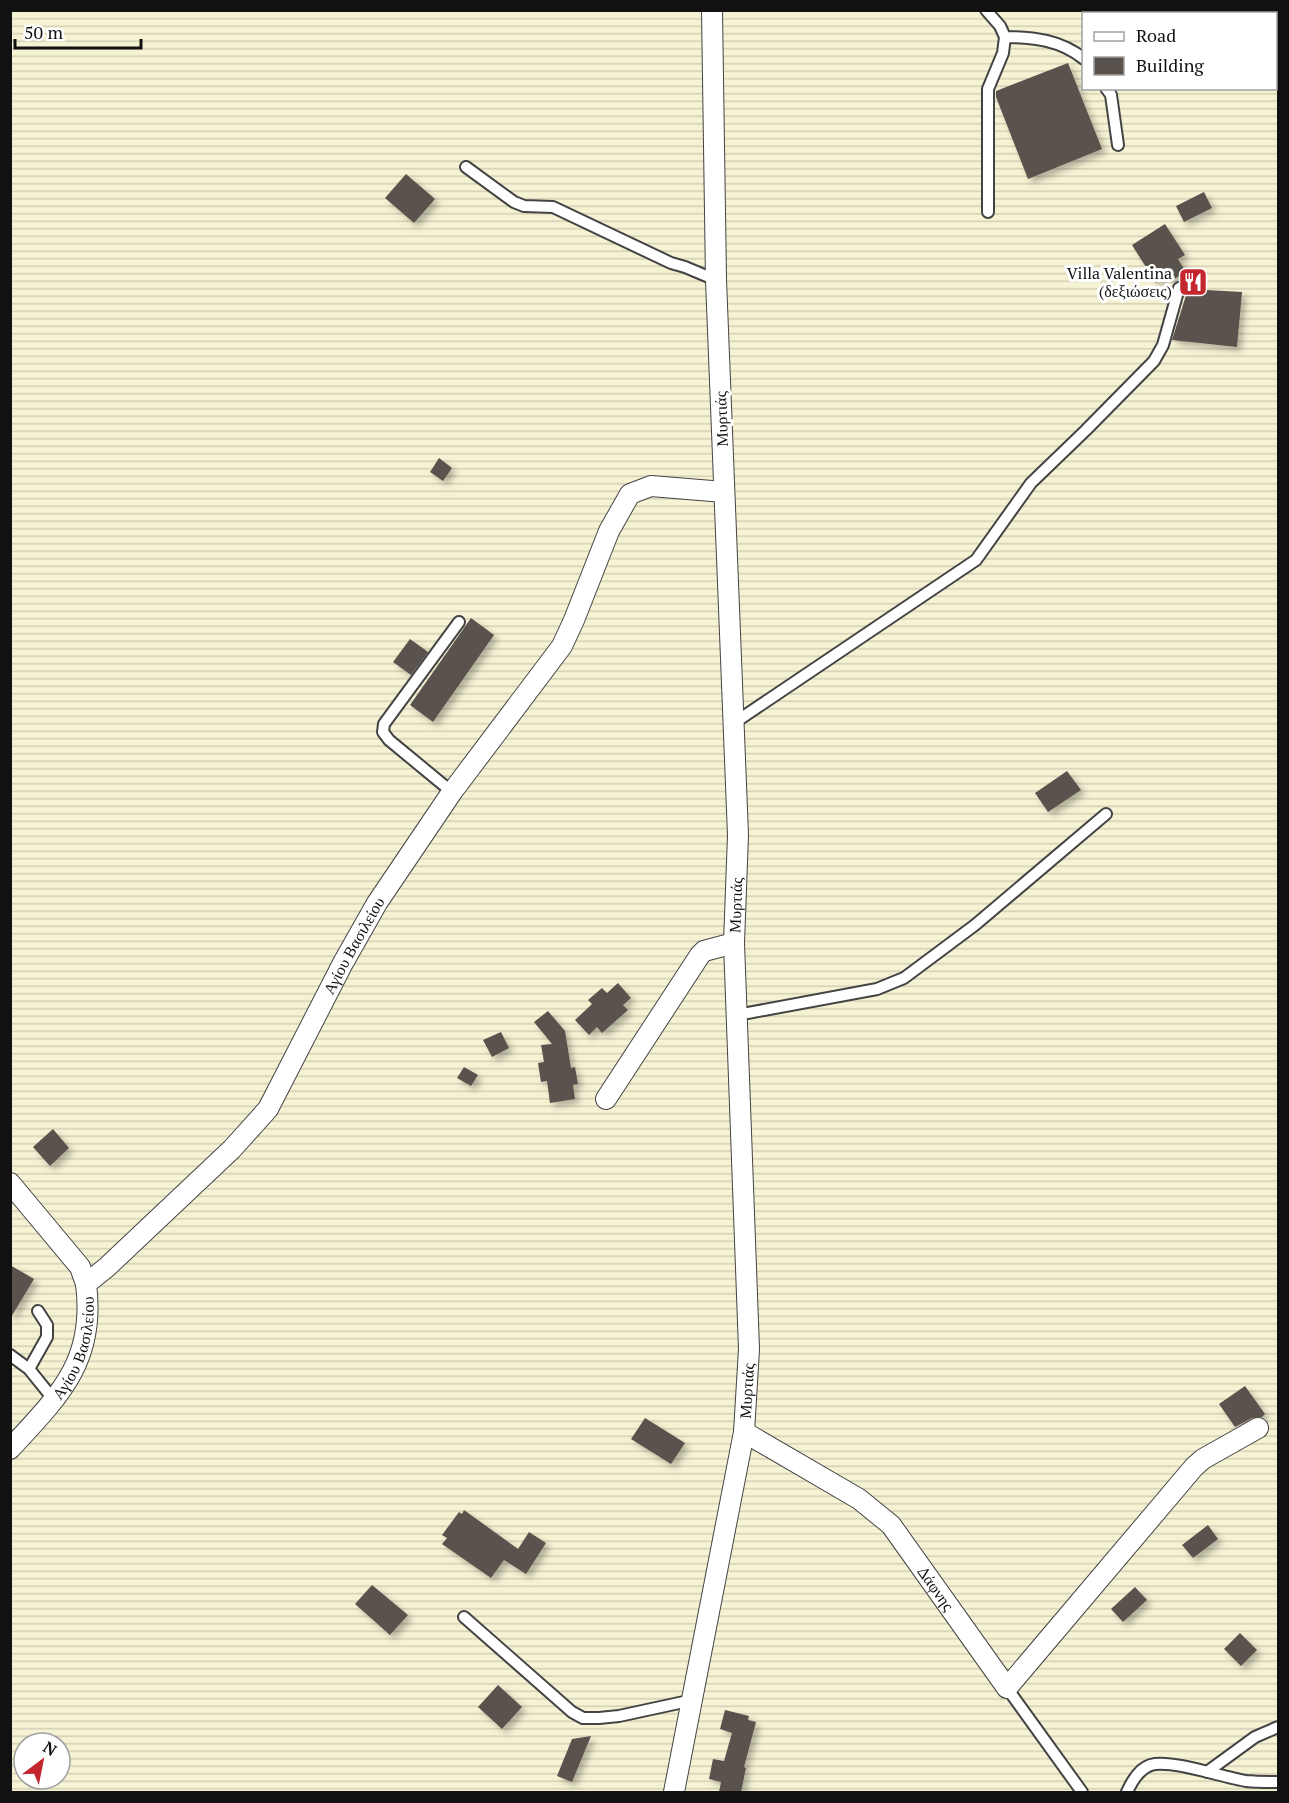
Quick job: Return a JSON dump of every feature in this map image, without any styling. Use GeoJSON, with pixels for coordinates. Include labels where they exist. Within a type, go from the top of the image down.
{"type":"FeatureCollection","features":[{"type":"Feature","properties":{"kind":"street","name":"Μυρτιάς"},"geometry":{"type":"LineString","coordinates":[[674,1792],[744,1432],[749,1349],[734,943],[738,835],[716,280],[712,10]]}},
{"type":"Feature","properties":{"kind":"street","name":"Αγίου Βασιλείου"},"geometry":{"type":"LineString","coordinates":[[10,1449],[54,1400],[72,1373],[83,1350],[88,1299],[86,1284],[232,1149],[268,1109],[343,963],[377,903],[452,792],[562,646],[609,531],[630,494],[651,486],[724,492]]}},
{"type":"Feature","properties":{"kind":"street"},"geometry":{"type":"LineString","coordinates":[[606,1099],[700,955],[704,951],[734,943]]}},
{"type":"Feature","properties":{"kind":"street"},"geometry":{"type":"LineString","coordinates":[[10,1183],[80,1267],[86,1284]]}},
{"type":"Feature","properties":{"kind":"street"},"geometry":{"type":"LineString","coordinates":[[1007,1688],[1194,1467],[1203,1459],[1258,1428]]}},
{"type":"Feature","properties":{"kind":"street","name":"Δάφνης"},"geometry":{"type":"LineString","coordinates":[[744,1432],[859,1499],[891,1525],[1007,1688]]}},
{"type":"Feature","properties":{"kind":"lane"},"geometry":{"type":"LineString","coordinates":[[986,10],[1000,26],[1005,37],[1003,52],[988,88],[988,212]]}},
{"type":"Feature","properties":{"kind":"lane"},"geometry":{"type":"LineString","coordinates":[[1005,37],[1033,37],[1060,44],[1082,58]]}},
{"type":"Feature","properties":{"kind":"lane"},"geometry":{"type":"LineString","coordinates":[[1107,90],[1111,95],[1118,145]]}},
{"type":"Feature","properties":{"kind":"lane"},"geometry":{"type":"LineString","coordinates":[[466,167],[514,202],[524,206],[553,207],[671,263],[716,280]]}},
{"type":"Feature","properties":{"kind":"lane"},"geometry":{"type":"LineString","coordinates":[[734,723],[976,560],[1031,483],[1154,361],[1163,345],[1179,288]]}},
{"type":"Feature","properties":{"kind":"lane"},"geometry":{"type":"LineString","coordinates":[[452,792],[382,732],[384,724],[459,622]]}},
{"type":"Feature","properties":{"kind":"lane"},"geometry":{"type":"LineString","coordinates":[[736,1015],[877,989],[904,978],[975,925],[1106,814]]}},
{"type":"Feature","properties":{"kind":"lane"},"geometry":{"type":"LineString","coordinates":[[29,1369],[47,1337],[48,1325],[38,1311]]}},
{"type":"Feature","properties":{"kind":"lane"},"geometry":{"type":"LineString","coordinates":[[10,1355],[29,1369],[54,1400]]}},
{"type":"Feature","properties":{"kind":"lane"},"geometry":{"type":"LineString","coordinates":[[464,1617],[572,1712],[583,1718],[619,1716],[693,1700]]}},
{"type":"Feature","properties":{"kind":"lane","name":"Δάφνης"},"geometry":{"type":"LineString","coordinates":[[1007,1688],[1082,1792]]}},
{"type":"Feature","properties":{"kind":"lane"},"geometry":{"type":"LineString","coordinates":[[1207,1772],[1255,1737],[1278,1727]]}},
{"type":"Feature","properties":{"kind":"lane"},"geometry":{"type":"LineString","coordinates":[[1127,1792],[1133,1779],[1144,1768],[1154,1764],[1181,1767],[1248,1781],[1278,1782]]}},
{"type":"Feature","properties":{"kind":"shaded area"},"geometry":{"type":"Polygon","coordinates":[[[11,11],[1278,11],[1278,1792],[11,1792],[11,11]]]}},
{"type":"Feature","properties":{"kind":"building"},"geometry":{"type":"Polygon","coordinates":[[[1068,63],[1102,149],[1028,179],[996,97],[996,91],[1068,63]]]}},
{"type":"Feature","properties":{"kind":"building"},"geometry":{"type":"Polygon","coordinates":[[[406,174],[435,199],[414,223],[385,198],[406,174]]]}},
{"type":"Feature","properties":{"kind":"building"},"geometry":{"type":"Polygon","coordinates":[[[1204,192],[1212,208],[1184,222],[1176,206],[1204,192]]]}},
{"type":"Feature","properties":{"kind":"building"},"geometry":{"type":"Polygon","coordinates":[[[1165,224],[1185,255],[1178,259],[1186,272],[1171,281],[1168,275],[1156,283],[1132,245],[1165,224]]]}},
{"type":"Feature","properties":{"kind":"building"},"geometry":{"type":"Polygon","coordinates":[[[1188,289],[1242,292],[1237,347],[1172,340],[1188,289]]]}},
{"type":"Feature","properties":{"kind":"building"},"geometry":{"type":"Polygon","coordinates":[[[439,458],[452,468],[443,481],[430,472],[439,458]]]}},
{"type":"Feature","properties":{"kind":"building"},"geometry":{"type":"Polygon","coordinates":[[[471,618],[494,635],[433,722],[410,705],[471,618]]]}},
{"type":"Feature","properties":{"kind":"building"},"geometry":{"type":"Polygon","coordinates":[[[410,639],[428,652],[411,675],[393,662],[410,639]]]}},
{"type":"Feature","properties":{"kind":"building"},"geometry":{"type":"Polygon","coordinates":[[[1067,771],[1081,790],[1048,812],[1035,793],[1067,771]]]}},
{"type":"Feature","properties":{"kind":"building"},"geometry":{"type":"Polygon","coordinates":[[[618,983],[631,998],[623,1005],[628,1010],[602,1033],[597,1027],[589,1035],[575,1020],[592,1004],[588,1000],[602,988],[607,993],[618,983]]]}},
{"type":"Feature","properties":{"kind":"building"},"geometry":{"type":"Polygon","coordinates":[[[548,1011],[565,1031],[571,1068],[575,1067],[578,1084],[573,1085],[575,1099],[550,1103],[547,1081],[541,1082],[538,1063],[544,1062],[541,1045],[552,1044],[534,1022],[548,1011]]]}},
{"type":"Feature","properties":{"kind":"building"},"geometry":{"type":"Polygon","coordinates":[[[501,1032],[509,1048],[492,1057],[483,1040],[501,1032]]]}},
{"type":"Feature","properties":{"kind":"building"},"geometry":{"type":"Polygon","coordinates":[[[464,1067],[478,1075],[471,1086],[457,1078],[464,1067]]]}},
{"type":"Feature","properties":{"kind":"building"},"geometry":{"type":"Polygon","coordinates":[[[53,1129],[69,1148],[50,1166],[33,1147],[53,1129]]]}},
{"type":"Feature","properties":{"kind":"building"},"geometry":{"type":"Polygon","coordinates":[[[10,1265],[34,1279],[10,1319],[10,1265]]]}},
{"type":"Feature","properties":{"kind":"building"},"geometry":{"type":"Polygon","coordinates":[[[1245,1386],[1265,1414],[1235,1427],[1219,1404],[1245,1386]]]}},
{"type":"Feature","properties":{"kind":"building"},"geometry":{"type":"Polygon","coordinates":[[[645,1418],[685,1443],[671,1464],[631,1439],[645,1418]]]}},
{"type":"Feature","properties":{"kind":"building"},"geometry":{"type":"Polygon","coordinates":[[[464,1510],[518,1549],[529,1532],[546,1543],[526,1574],[504,1560],[491,1578],[442,1544],[447,1538],[442,1535],[459,1512],[462,1514],[464,1510]]]}},
{"type":"Feature","properties":{"kind":"building"},"geometry":{"type":"Polygon","coordinates":[[[1208,1525],[1218,1539],[1193,1558],[1182,1545],[1208,1525]]]}},
{"type":"Feature","properties":{"kind":"building"},"geometry":{"type":"Polygon","coordinates":[[[372,1585],[408,1615],[390,1635],[355,1604],[372,1585]]]}},
{"type":"Feature","properties":{"kind":"building"},"geometry":{"type":"Polygon","coordinates":[[[1135,1587],[1147,1600],[1123,1622],[1111,1609],[1135,1587]]]}},
{"type":"Feature","properties":{"kind":"building"},"geometry":{"type":"Polygon","coordinates":[[[1240,1633],[1257,1650],[1241,1666],[1224,1649],[1240,1633]]]}},
{"type":"Feature","properties":{"kind":"building"},"geometry":{"type":"Polygon","coordinates":[[[498,1685],[522,1707],[502,1729],[478,1707],[498,1685]]]}},
{"type":"Feature","properties":{"kind":"building"},"geometry":{"type":"Polygon","coordinates":[[[725,1710],[749,1716],[748,1720],[756,1722],[744,1767],[746,1768],[741,1792],[719,1792],[721,1782],[709,1779],[713,1759],[724,1761],[732,1733],[720,1729],[725,1710]]]}},
{"type":"Feature","properties":{"kind":"building"},"geometry":{"type":"Polygon","coordinates":[[[591,1736],[572,1782],[557,1776],[572,1739],[591,1736]]]}},
{"type":"Feature","properties":{"kind":"place","name":"Villa Valentina (δεξιώσεις)"},"geometry":{"type":"Point","coordinates":[1193,282]}}]}
